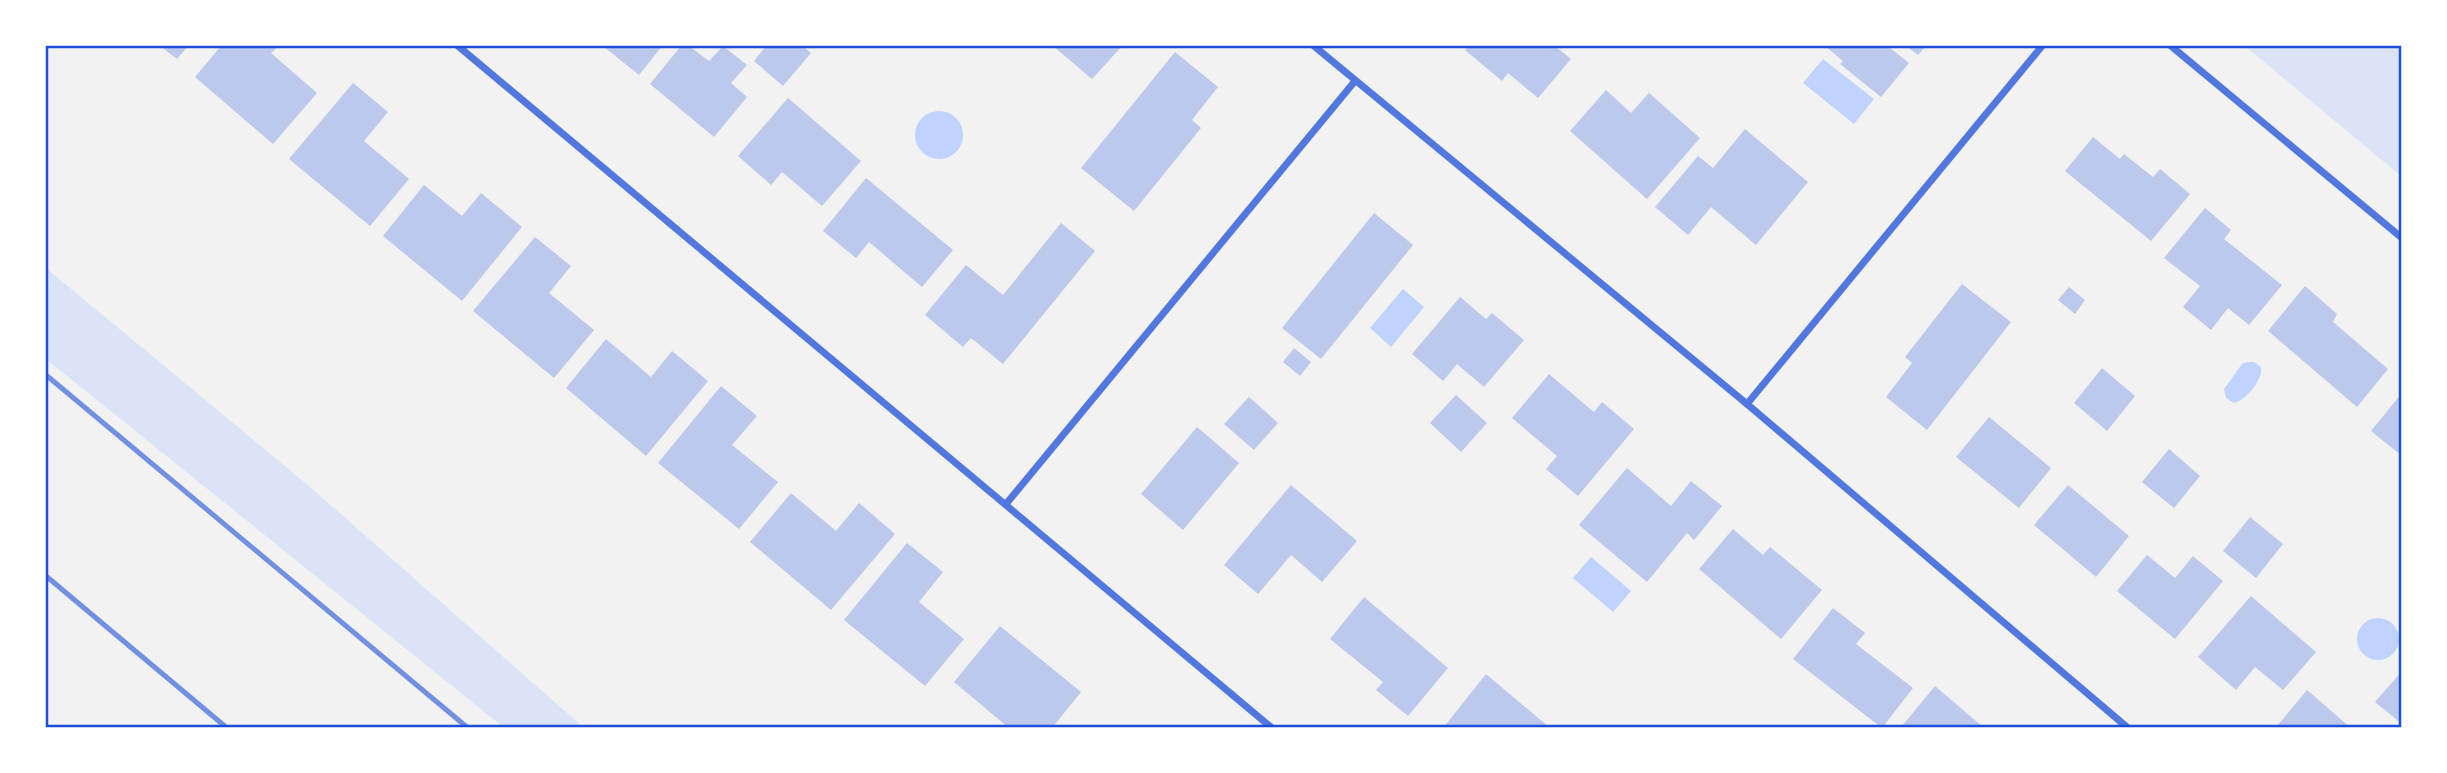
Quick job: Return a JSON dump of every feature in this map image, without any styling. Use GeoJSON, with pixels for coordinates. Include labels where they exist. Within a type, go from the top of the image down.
{"type":"FeatureCollection","features":[{"type":"Feature","properties":{"kind":"street"},"geometry":{"type":"LineString","coordinates":[[458,46],[1272,727]]}},
{"type":"Feature","properties":{"kind":"street"},"geometry":{"type":"LineString","coordinates":[[1314,46],[1747,404],[2128,727]]}},
{"type":"Feature","properties":{"kind":"street"},"geometry":{"type":"LineString","coordinates":[[1747,404],[2042,46]]}},
{"type":"Feature","properties":{"kind":"street"},"geometry":{"type":"LineString","coordinates":[[2171,46],[2402,238]]}},
{"type":"Feature","properties":{"kind":"street"},"geometry":{"type":"LineString","coordinates":[[1006,505],[1355,81]]}},
{"type":"Feature","properties":{"kind":"shaded area"},"geometry":{"type":"Polygon","coordinates":[[[2245,46],[2401,46],[2401,176],[2245,46]]]}},
{"type":"Feature","properties":{"kind":"shaded area"},"geometry":{"type":"Polygon","coordinates":[[[46,268],[309,486],[583,727],[503,727],[46,359],[46,268]]]}},
{"type":"Feature","properties":{"kind":"water"},"geometry":{"type":"Polygon","coordinates":[[[1823,59],[1874,99],[1854,124],[1803,83],[1823,59]]]}},
{"type":"Feature","properties":{"kind":"water"},"geometry":{"type":"Polygon","coordinates":[[[939,111],[956,118],[963,135],[956,152],[939,159],[922,152],[915,135],[922,118],[939,111]]]}},
{"type":"Feature","properties":{"kind":"water"},"geometry":{"type":"Polygon","coordinates":[[[1403,289],[1424,307],[1391,347],[1370,328],[1403,289]]]}},
{"type":"Feature","properties":{"kind":"water"},"geometry":{"type":"Polygon","coordinates":[[[2254,362],[2261,367],[2261,372],[2248,394],[2234,403],[2226,398],[2224,389],[2242,364],[2254,362]]]}},
{"type":"Feature","properties":{"kind":"water"},"geometry":{"type":"Polygon","coordinates":[[[1591,557],[1631,591],[1613,612],[1573,578],[1591,557]]]}},
{"type":"Feature","properties":{"kind":"water"},"geometry":{"type":"Polygon","coordinates":[[[2378,618],[2393,624],[2399,639],[2393,654],[2378,660],[2363,654],[2357,639],[2363,624],[2378,618]]]}},
{"type":"Feature","properties":{"kind":"building"},"geometry":{"type":"Polygon","coordinates":[[[160,46],[188,46],[177,59],[160,46]]]}},
{"type":"Feature","properties":{"kind":"building"},"geometry":{"type":"Polygon","coordinates":[[[221,46],[278,46],[271,53],[317,93],[273,144],[195,77],[221,46]]]}},
{"type":"Feature","properties":{"kind":"building"},"geometry":{"type":"Polygon","coordinates":[[[603,46],[662,46],[639,75],[603,46]]]}},
{"type":"Feature","properties":{"kind":"building"},"geometry":{"type":"Polygon","coordinates":[[[681,46],[689,46],[709,61],[723,46],[747,65],[731,83],[747,97],[714,137],[650,84],[681,46]]]}},
{"type":"Feature","properties":{"kind":"building"},"geometry":{"type":"Polygon","coordinates":[[[766,46],[803,46],[811,53],[783,86],[754,61],[766,46]]]}},
{"type":"Feature","properties":{"kind":"building"},"geometry":{"type":"Polygon","coordinates":[[[1053,46],[1122,46],[1092,79],[1053,46]]]}},
{"type":"Feature","properties":{"kind":"building"},"geometry":{"type":"Polygon","coordinates":[[[1469,46],[1555,46],[1571,59],[1538,98],[1508,73],[1502,81],[1465,50],[1469,46]]]}},
{"type":"Feature","properties":{"kind":"building"},"geometry":{"type":"Polygon","coordinates":[[[1825,46],[1892,46],[1890,48],[1909,63],[1881,97],[1840,64],[1843,61],[1825,46]]]}},
{"type":"Feature","properties":{"kind":"building"},"geometry":{"type":"Polygon","coordinates":[[[1906,46],[1926,46],[1918,55],[1906,46]]]}},
{"type":"Feature","properties":{"kind":"building"},"geometry":{"type":"Polygon","coordinates":[[[1175,52],[1218,87],[1192,120],[1201,128],[1134,211],[1081,168],[1175,52]]]}},
{"type":"Feature","properties":{"kind":"building"},"geometry":{"type":"Polygon","coordinates":[[[353,83],[388,112],[364,141],[409,179],[370,226],[289,159],[353,83]]]}},
{"type":"Feature","properties":{"kind":"building"},"geometry":{"type":"Polygon","coordinates":[[[1606,90],[1631,113],[1649,93],[1700,138],[1647,199],[1570,131],[1606,90]]]}},
{"type":"Feature","properties":{"kind":"building"},"geometry":{"type":"Polygon","coordinates":[[[788,98],[861,161],[822,206],[782,172],[771,185],[738,156],[788,98]]]}},
{"type":"Feature","properties":{"kind":"building"},"geometry":{"type":"Polygon","coordinates":[[[1745,129],[1808,182],[1756,245],[1711,207],[1688,235],[1655,207],[1698,156],[1713,168],[1745,129]]]}},
{"type":"Feature","properties":{"kind":"building"},"geometry":{"type":"Polygon","coordinates":[[[2093,137],[2120,159],[2124,154],[2153,177],[2160,169],[2190,194],[2151,241],[2065,171],[2093,137]]]}},
{"type":"Feature","properties":{"kind":"building"},"geometry":{"type":"Polygon","coordinates":[[[866,178],[953,250],[922,287],[869,242],[856,258],[823,231],[866,178]]]}},
{"type":"Feature","properties":{"kind":"building"},"geometry":{"type":"Polygon","coordinates":[[[424,185],[462,216],[481,193],[522,227],[462,301],[383,236],[424,185]]]}},
{"type":"Feature","properties":{"kind":"building"},"geometry":{"type":"Polygon","coordinates":[[[2205,208],[2231,230],[2224,239],[2282,285],[2249,325],[2228,308],[2211,330],[2183,307],[2200,286],[2164,258],[2205,208]]]}},
{"type":"Feature","properties":{"kind":"building"},"geometry":{"type":"Polygon","coordinates":[[[1374,213],[1413,245],[1321,359],[1282,328],[1374,213]]]}},
{"type":"Feature","properties":{"kind":"building"},"geometry":{"type":"Polygon","coordinates":[[[1061,223],[1095,251],[1003,364],[971,338],[963,347],[925,315],[966,265],[1003,295],[1061,223]]]}},
{"type":"Feature","properties":{"kind":"building"},"geometry":{"type":"Polygon","coordinates":[[[535,237],[571,266],[549,293],[594,330],[554,378],[473,311],[535,237]]]}},
{"type":"Feature","properties":{"kind":"building"},"geometry":{"type":"Polygon","coordinates":[[[1962,284],[2011,322],[1927,430],[1886,397],[1912,363],[1905,357],[1962,284]]]}},
{"type":"Feature","properties":{"kind":"building"},"geometry":{"type":"Polygon","coordinates":[[[2305,286],[2337,314],[2333,322],[2388,369],[2357,407],[2268,331],[2305,286]]]}},
{"type":"Feature","properties":{"kind":"building"},"geometry":{"type":"Polygon","coordinates":[[[2069,287],[2085,300],[2075,314],[2058,300],[2069,287]]]}},
{"type":"Feature","properties":{"kind":"building"},"geometry":{"type":"Polygon","coordinates":[[[1460,297],[1486,319],[1492,313],[1524,340],[1484,387],[1457,364],[1443,381],[1412,354],[1460,297]]]}},
{"type":"Feature","properties":{"kind":"building"},"geometry":{"type":"Polygon","coordinates":[[[606,339],[651,377],[672,351],[708,381],[646,456],[566,388],[606,339]]]}},
{"type":"Feature","properties":{"kind":"building"},"geometry":{"type":"Polygon","coordinates":[[[1294,348],[1311,362],[1300,376],[1283,362],[1294,348]]]}},
{"type":"Feature","properties":{"kind":"building"},"geometry":{"type":"Polygon","coordinates":[[[2102,368],[2135,396],[2107,431],[2074,403],[2102,368]]]}},
{"type":"Feature","properties":{"kind":"building"},"geometry":{"type":"Polygon","coordinates":[[[1549,374],[1594,412],[1602,402],[1634,429],[1578,496],[1546,469],[1557,456],[1512,418],[1549,374]]]}},
{"type":"Feature","properties":{"kind":"building"},"geometry":{"type":"Polygon","coordinates":[[[721,386],[757,416],[732,445],[778,482],[739,529],[658,463],[721,386]]]}},
{"type":"Feature","properties":{"kind":"building"},"geometry":{"type":"Polygon","coordinates":[[[2402,393],[2402,456],[2371,431],[2402,393]]]}},
{"type":"Feature","properties":{"kind":"building"},"geometry":{"type":"Polygon","coordinates":[[[1456,395],[1487,423],[1461,452],[1430,423],[1456,395]]]}},
{"type":"Feature","properties":{"kind":"building"},"geometry":{"type":"Polygon","coordinates":[[[1249,397],[1278,423],[1254,450],[1224,424],[1249,397]]]}},
{"type":"Feature","properties":{"kind":"building"},"geometry":{"type":"Polygon","coordinates":[[[1989,417],[2051,468],[2019,508],[1956,457],[1989,417]]]}},
{"type":"Feature","properties":{"kind":"building"},"geometry":{"type":"Polygon","coordinates":[[[1197,427],[1239,463],[1183,530],[1141,494],[1197,427]]]}},
{"type":"Feature","properties":{"kind":"building"},"geometry":{"type":"Polygon","coordinates":[[[2169,449],[2200,476],[2174,508],[2142,482],[2169,449]]]}},
{"type":"Feature","properties":{"kind":"building"},"geometry":{"type":"Polygon","coordinates":[[[1627,468],[1671,506],[1691,481],[1722,506],[1694,540],[1687,533],[1647,582],[1579,525],[1627,468]]]}},
{"type":"Feature","properties":{"kind":"building"},"geometry":{"type":"Polygon","coordinates":[[[1291,485],[1357,541],[1322,582],[1291,555],[1258,594],[1224,565],[1291,485]]]}},
{"type":"Feature","properties":{"kind":"building"},"geometry":{"type":"Polygon","coordinates":[[[2068,485],[2129,536],[2096,577],[2034,525],[2068,485]]]}},
{"type":"Feature","properties":{"kind":"building"},"geometry":{"type":"Polygon","coordinates":[[[791,493],[836,531],[859,503],[895,534],[831,610],[750,542],[791,493]]]}},
{"type":"Feature","properties":{"kind":"building"},"geometry":{"type":"Polygon","coordinates":[[[2250,517],[2283,544],[2256,578],[2223,551],[2250,517]]]}},
{"type":"Feature","properties":{"kind":"building"},"geometry":{"type":"Polygon","coordinates":[[[1733,529],[1763,555],[1770,547],[1822,590],[1781,639],[1699,569],[1733,529]]]}},
{"type":"Feature","properties":{"kind":"building"},"geometry":{"type":"Polygon","coordinates":[[[907,543],[943,572],[919,602],[964,639],[925,686],[844,620],[907,543]]]}},
{"type":"Feature","properties":{"kind":"building"},"geometry":{"type":"Polygon","coordinates":[[[2147,555],[2175,578],[2193,556],[2223,581],[2175,639],[2117,591],[2147,555]]]}},
{"type":"Feature","properties":{"kind":"building"},"geometry":{"type":"Polygon","coordinates":[[[2251,596],[2316,652],[2283,690],[2255,667],[2236,690],[2198,657],[2251,596]]]}},
{"type":"Feature","properties":{"kind":"building"},"geometry":{"type":"Polygon","coordinates":[[[1364,597],[1448,668],[1408,716],[1376,690],[1383,682],[1330,639],[1364,597]]]}},
{"type":"Feature","properties":{"kind":"building"},"geometry":{"type":"Polygon","coordinates":[[[1833,608],[1865,633],[1856,644],[1913,688],[1882,728],[1793,659],[1833,608]]]}},
{"type":"Feature","properties":{"kind":"building"},"geometry":{"type":"Polygon","coordinates":[[[1000,626],[1081,692],[1052,728],[1009,728],[954,682],[1000,626]]]}},
{"type":"Feature","properties":{"kind":"building"},"geometry":{"type":"Polygon","coordinates":[[[2402,671],[2402,724],[2375,702],[2402,671]]]}},
{"type":"Feature","properties":{"kind":"building"},"geometry":{"type":"Polygon","coordinates":[[[1486,674],[1550,728],[1443,728],[1486,674]]]}},
{"type":"Feature","properties":{"kind":"building"},"geometry":{"type":"Polygon","coordinates":[[[1935,686],[1984,728],[1902,726],[1935,686]]]}},
{"type":"Feature","properties":{"kind":"building"},"geometry":{"type":"Polygon","coordinates":[[[2307,690],[2351,728],[2281,728],[2278,725],[2307,690]]]}},
{"type":"Feature","properties":{"kind":"railway"},"geometry":{"type":"LineString","coordinates":[[46,375],[468,728]]}},
{"type":"Feature","properties":{"kind":"railway"},"geometry":{"type":"LineString","coordinates":[[46,576],[227,728]]}}]}
